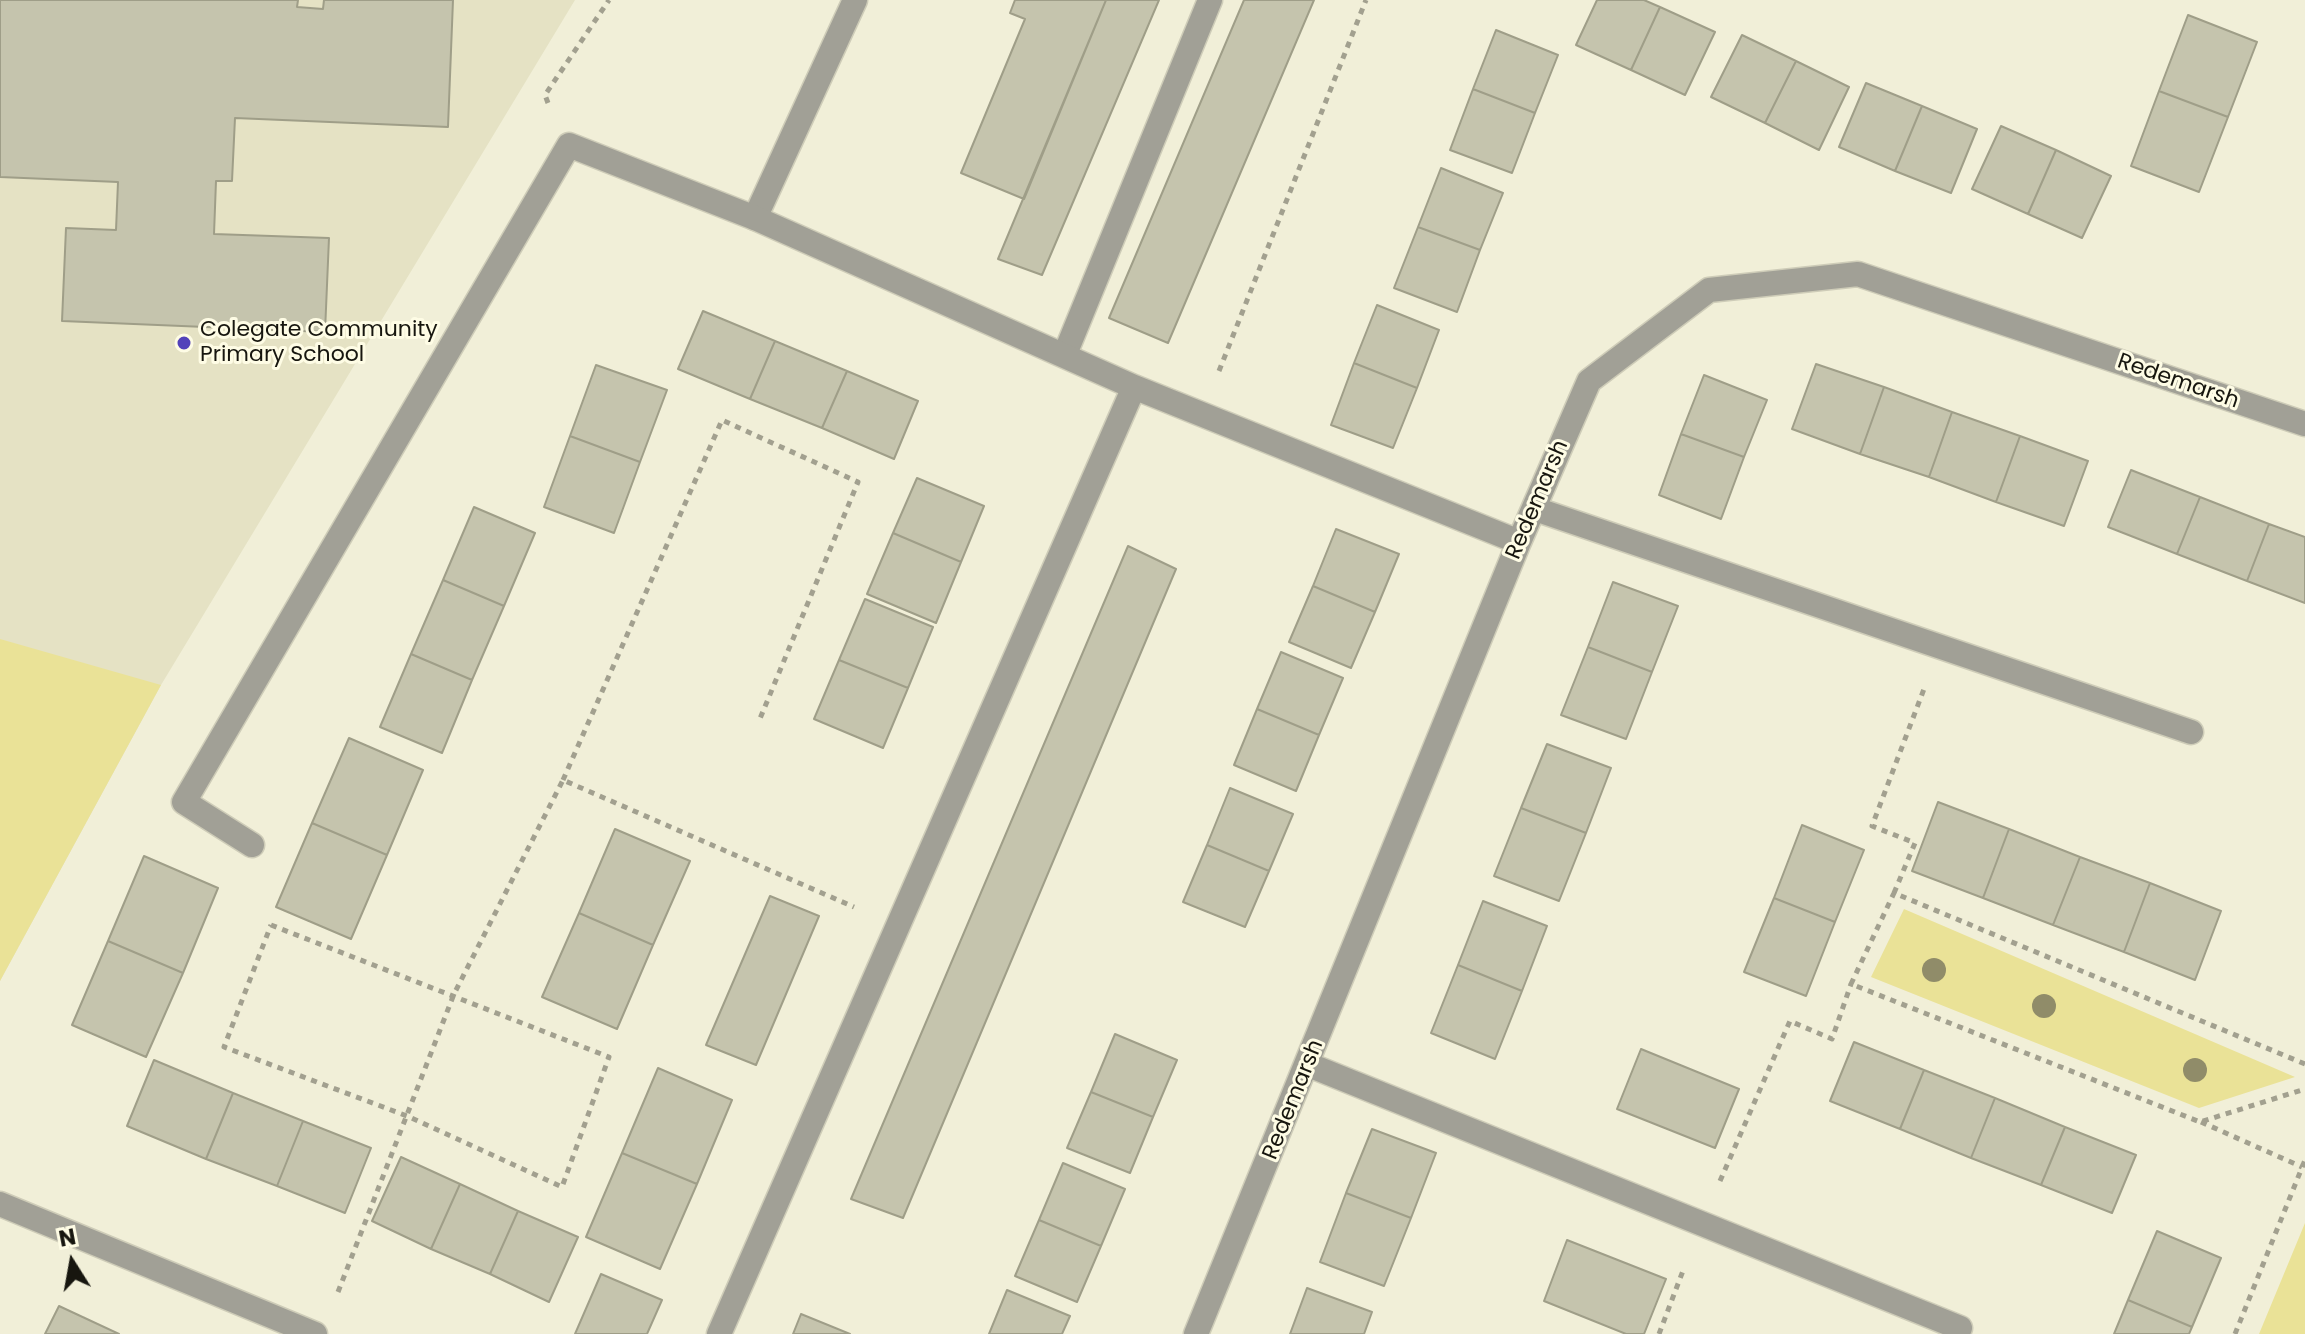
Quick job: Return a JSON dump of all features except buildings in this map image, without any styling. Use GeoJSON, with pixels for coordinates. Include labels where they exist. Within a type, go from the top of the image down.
{"type":"FeatureCollection","features":[{"type":"Feature","properties":{"kind":"street"},"geometry":{"type":"LineString","coordinates":[[755,218],[855,0]]}},
{"type":"Feature","properties":{"kind":"street"},"geometry":{"type":"LineString","coordinates":[[1065,354],[1210,0]]}},
{"type":"Feature","properties":{"kind":"street"},"geometry":{"type":"LineString","coordinates":[[252,845],[184,802],[569,145],[755,218],[1134,387],[1519,542]]}},
{"type":"Feature","properties":{"kind":"street","name":"Redemarsh"},"geometry":{"type":"LineString","coordinates":[[1196,1334],[1309,1065],[1519,542],[1589,381],[1709,290],[1858,274],[2304,419]]}},
{"type":"Feature","properties":{"kind":"street"},"geometry":{"type":"LineString","coordinates":[[719,1334],[1134,387]]}},
{"type":"Feature","properties":{"kind":"street"},"geometry":{"type":"LineString","coordinates":[[1535,509],[2191,732]]}},
{"type":"Feature","properties":{"kind":"street"},"geometry":{"type":"LineString","coordinates":[[1309,1065],[1960,1328]]}},
{"type":"Feature","properties":{"kind":"street"},"geometry":{"type":"LineString","coordinates":[[0,1204],[315,1334]]}},
{"type":"Feature","properties":{"kind":"path"},"geometry":{"type":"LineString","coordinates":[[569,145],[545,95],[609,0]]}},
{"type":"Feature","properties":{"kind":"path"},"geometry":{"type":"LineString","coordinates":[[1201,414],[1366,0]]}},
{"type":"Feature","properties":{"kind":"path"},"geometry":{"type":"LineString","coordinates":[[333,1305],[454,994],[563,780],[722,420],[858,482],[759,721]]}},
{"type":"Feature","properties":{"kind":"path"},"geometry":{"type":"LineString","coordinates":[[1659,1334],[1702,1223],[1790,1021],[1832,1039],[1851,984],[1915,843],[1872,826],[1940,647]]}},
{"type":"Feature","properties":{"kind":"path"},"geometry":{"type":"LineString","coordinates":[[563,780],[896,925]]}},
{"type":"Feature","properties":{"kind":"path"},"geometry":{"type":"LineString","coordinates":[[1894,893],[2305,1064]]}},
{"type":"Feature","properties":{"kind":"path"},"geometry":{"type":"LineString","coordinates":[[271,925],[609,1057],[562,1187],[407,1116],[224,1047],[271,925]]}},
{"type":"Feature","properties":{"kind":"path"},"geometry":{"type":"LineString","coordinates":[[1851,984],[2200,1122],[2302,1167]]}},
{"type":"Feature","properties":{"kind":"path"},"geometry":{"type":"LineString","coordinates":[[2200,1122],[2305,1089]]}},
{"type":"Feature","properties":{"kind":"path"},"geometry":{"type":"LineString","coordinates":[[2235,1334],[2305,1160]]}},
{"type":"Feature","properties":{"kind":"shaded area","name":"Colegate Community Primary School"},"geometry":{"type":"Polygon","coordinates":[[[0,0],[575,0],[161,685],[0,981],[0,0]]]}},
{"type":"Feature","properties":{"kind":"shaded area"},"geometry":{"type":"Polygon","coordinates":[[[0,639],[161,685],[0,981],[0,639]]]}},
{"type":"Feature","properties":{"kind":"shaded area"},"geometry":{"type":"Polygon","coordinates":[[[1904,909],[2295,1077],[2199,1108],[1871,977],[1904,909]]]}},
{"type":"Feature","properties":{"kind":"shaded area"},"geometry":{"type":"Polygon","coordinates":[[[2305,1223],[2305,1334],[2259,1334],[2305,1223]]]}},
{"type":"Feature","properties":{"kind":"place","name":"Colegate Community Primary School"},"geometry":{"type":"Point","coordinates":[184,343]}}]}
